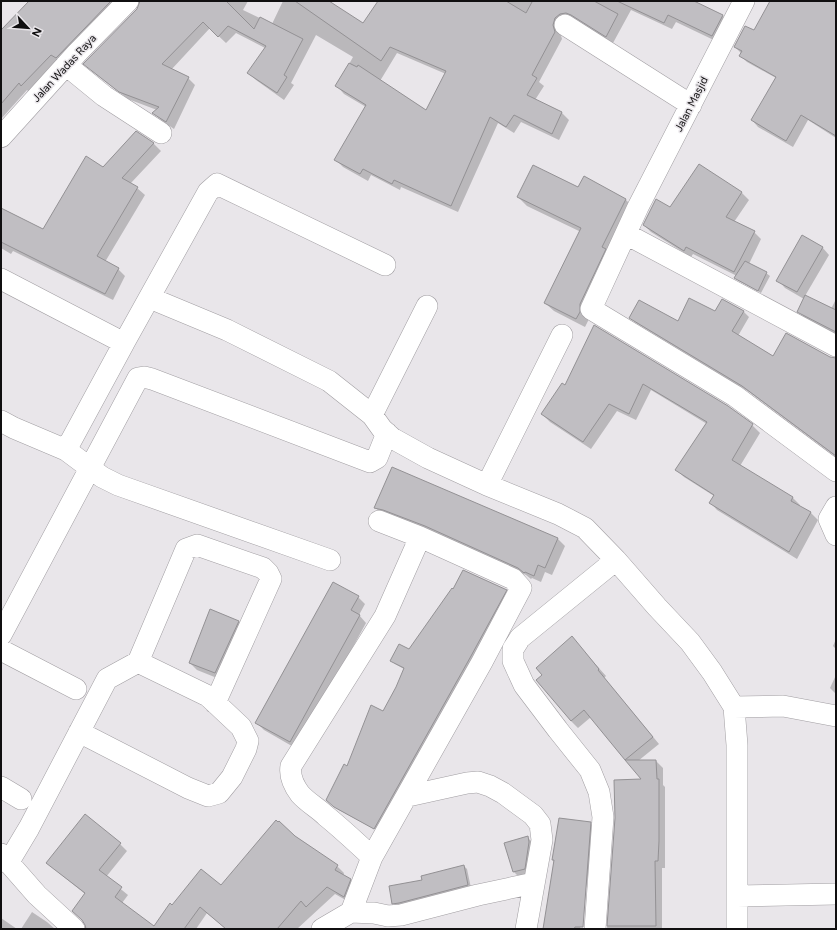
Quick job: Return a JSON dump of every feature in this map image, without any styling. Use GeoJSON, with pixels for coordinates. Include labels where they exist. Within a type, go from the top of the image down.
{"type":"FeatureCollection","features":[{"type":"Feature","properties":{"kind":"street","name":"Jalan Wadas Raya"},"geometry":{"type":"LineString","coordinates":[[1,137],[99,29],[128,1]]}},
{"type":"Feature","properties":{"kind":"street","name":"Jalan Masjid"},"geometry":{"type":"LineString","coordinates":[[744,1],[638,207],[591,309],[734,396],[836,471]]}},
{"type":"Feature","properties":{"kind":"street"},"geometry":{"type":"LineString","coordinates":[[565,25],[691,105]]}},
{"type":"Feature","properties":{"kind":"street"},"geometry":{"type":"LineString","coordinates":[[66,65],[104,96],[161,133]]}},
{"type":"Feature","properties":{"kind":"street"},"geometry":{"type":"LineString","coordinates":[[66,450],[208,192],[217,184],[385,265]]}},
{"type":"Feature","properties":{"kind":"street"},"geometry":{"type":"LineString","coordinates":[[626,234],[836,346]]}},
{"type":"Feature","properties":{"kind":"street"},"geometry":{"type":"LineString","coordinates":[[1,279],[124,343]]}},
{"type":"Feature","properties":{"kind":"street"},"geometry":{"type":"LineString","coordinates":[[150,298],[226,330],[329,381],[372,416],[382,429],[392,438],[428,458],[487,485],[558,514],[585,528],[616,560],[690,642],[712,672],[734,707],[737,745],[737,929]]}},
{"type":"Feature","properties":{"kind":"street"},"geometry":{"type":"LineString","coordinates":[[372,416],[427,306]]}},
{"type":"Feature","properties":{"kind":"street"},"geometry":{"type":"LineString","coordinates":[[487,485],[562,335]]}},
{"type":"Feature","properties":{"kind":"street"},"geometry":{"type":"LineString","coordinates":[[1,635],[138,378],[144,376],[370,462],[377,458],[386,433]]}},
{"type":"Feature","properties":{"kind":"street"},"geometry":{"type":"LineString","coordinates":[[1,421],[66,450],[102,477],[118,485],[330,560]]}},
{"type":"Feature","properties":{"kind":"street"},"geometry":{"type":"LineString","coordinates":[[836,507],[829,519],[836,535]]}},
{"type":"Feature","properties":{"kind":"street"},"geometry":{"type":"LineString","coordinates":[[351,912],[372,857],[408,796],[521,588],[513,579],[420,537],[379,521]]}},
{"type":"Feature","properties":{"kind":"street"},"geometry":{"type":"LineString","coordinates":[[372,857],[325,814],[308,802],[300,794],[291,780],[291,766],[385,616],[420,537]]}},
{"type":"Feature","properties":{"kind":"street"},"geometry":{"type":"LineString","coordinates":[[74,929],[37,895],[4,859],[29,828],[107,679],[138,662],[186,549],[197,545],[263,568],[271,579],[216,703]]}},
{"type":"Feature","properties":{"kind":"street"},"geometry":{"type":"LineString","coordinates":[[595,929],[603,817],[599,792],[590,770],[524,685],[513,661],[513,649],[520,638],[616,560]]}},
{"type":"Feature","properties":{"kind":"street"},"geometry":{"type":"LineString","coordinates":[[1,650],[76,689]]}},
{"type":"Feature","properties":{"kind":"street"},"geometry":{"type":"LineString","coordinates":[[79,732],[188,788],[208,796],[219,793],[232,777],[246,749],[248,741],[241,727],[208,696],[138,662]]}},
{"type":"Feature","properties":{"kind":"street"},"geometry":{"type":"LineString","coordinates":[[734,707],[783,706],[836,716]]}},
{"type":"Feature","properties":{"kind":"street"},"geometry":{"type":"LineString","coordinates":[[408,796],[467,782],[478,782],[503,793],[533,815],[540,824],[542,840],[526,929]]}},
{"type":"Feature","properties":{"kind":"street"},"geometry":{"type":"LineString","coordinates":[[1,787],[21,798]]}},
{"type":"Feature","properties":{"kind":"street"},"geometry":{"type":"LineString","coordinates":[[322,929],[351,912],[374,913],[388,916],[401,915],[478,895],[534,883]]}},
{"type":"Feature","properties":{"kind":"street"},"geometry":{"type":"LineString","coordinates":[[737,896],[836,894]]}},
{"type":"Feature","properties":{"kind":"building"},"geometry":{"type":"Polygon","coordinates":[[[29,1],[111,1],[56,58],[51,55],[21,86],[19,83],[1,104],[1,30],[29,1]]]}},
{"type":"Feature","properties":{"kind":"building"},"geometry":{"type":"Polygon","coordinates":[[[140,1],[226,1],[254,29],[260,17],[303,39],[284,75],[287,77],[277,93],[247,73],[266,46],[228,26],[218,37],[203,22],[162,64],[189,77],[166,122],[152,113],[159,107],[119,92],[83,64],[137,9],[140,1]]]}},
{"type":"Feature","properties":{"kind":"building"},"geometry":{"type":"Polygon","coordinates":[[[295,1],[329,1],[363,23],[378,1],[506,1],[526,13],[532,2],[529,1],[594,1],[618,14],[606,37],[566,13],[560,14],[555,18],[553,25],[555,32],[532,75],[537,78],[527,95],[562,112],[552,134],[514,115],[506,127],[490,117],[451,206],[394,180],[392,184],[363,169],[360,174],[334,160],[366,105],[335,86],[349,63],[357,67],[358,65],[426,110],[446,71],[390,47],[381,61],[295,1]]]}},
{"type":"Feature","properties":{"kind":"building"},"geometry":{"type":"Polygon","coordinates":[[[617,1],[694,1],[723,15],[712,36],[668,15],[664,23],[617,1]]]}},
{"type":"Feature","properties":{"kind":"building"},"geometry":{"type":"Polygon","coordinates":[[[770,1],[836,1],[836,136],[801,115],[786,141],[751,120],[776,77],[739,56],[742,51],[734,47],[745,26],[754,30],[770,1]]]}},
{"type":"Feature","properties":{"kind":"building"},"geometry":{"type":"Polygon","coordinates":[[[136,131],[154,143],[122,178],[138,187],[97,256],[119,268],[105,294],[1,242],[1,208],[43,229],[86,156],[103,167],[136,131]]]}},
{"type":"Feature","properties":{"kind":"building"},"geometry":{"type":"Polygon","coordinates":[[[699,164],[742,192],[726,217],[755,231],[734,272],[686,247],[684,251],[643,225],[656,199],[670,207],[699,164]]]}},
{"type":"Feature","properties":{"kind":"building"},"geometry":{"type":"Polygon","coordinates":[[[533,165],[578,187],[584,176],[626,199],[602,247],[606,249],[580,304],[580,312],[576,319],[544,303],[581,228],[517,197],[533,165]]]}},
{"type":"Feature","properties":{"kind":"building"},"geometry":{"type":"Polygon","coordinates":[[[802,235],[823,247],[797,292],[776,281],[802,235]]]}},
{"type":"Feature","properties":{"kind":"building"},"geometry":{"type":"Polygon","coordinates":[[[745,261],[767,272],[758,291],[734,278],[745,261]]]}},
{"type":"Feature","properties":{"kind":"building"},"geometry":{"type":"Polygon","coordinates":[[[805,295],[836,310],[836,332],[797,312],[805,295]]]}},
{"type":"Feature","properties":{"kind":"building"},"geometry":{"type":"Polygon","coordinates":[[[689,298],[715,311],[722,299],[744,311],[732,331],[773,356],[786,333],[830,357],[836,358],[836,456],[742,386],[629,318],[639,300],[678,321],[689,298]]]}},
{"type":"Feature","properties":{"kind":"building"},"geometry":{"type":"Polygon","coordinates":[[[594,325],[728,406],[753,424],[732,460],[793,497],[791,501],[811,512],[789,552],[709,503],[714,495],[675,470],[707,422],[643,384],[629,414],[609,404],[583,442],[541,414],[562,383],[565,385],[594,325]]]}},
{"type":"Feature","properties":{"kind":"building"},"geometry":{"type":"Polygon","coordinates":[[[392,467],[558,538],[545,568],[538,565],[534,576],[525,572],[524,573],[518,568],[425,526],[374,508],[392,467]]]}},
{"type":"Feature","properties":{"kind":"building"},"geometry":{"type":"Polygon","coordinates":[[[463,570],[507,590],[374,829],[334,807],[326,800],[344,764],[347,766],[371,705],[383,711],[396,687],[404,668],[390,661],[399,644],[409,649],[452,588],[453,589],[463,570]]]}},
{"type":"Feature","properties":{"kind":"building"},"geometry":{"type":"Polygon","coordinates":[[[333,582],[359,596],[351,610],[360,615],[290,742],[255,723],[333,582]]]}},
{"type":"Feature","properties":{"kind":"building"},"geometry":{"type":"Polygon","coordinates":[[[210,609],[239,621],[215,673],[189,663],[210,609]]]}},
{"type":"Feature","properties":{"kind":"building"},"geometry":{"type":"Polygon","coordinates":[[[572,636],[653,737],[625,760],[584,710],[571,721],[536,680],[542,675],[536,668],[572,636]]]}},
{"type":"Feature","properties":{"kind":"building"},"geometry":{"type":"Polygon","coordinates":[[[625,760],[656,760],[657,779],[659,779],[659,841],[658,861],[655,861],[656,926],[607,926],[615,818],[614,780],[641,779],[625,760]]]}},
{"type":"Feature","properties":{"kind":"building"},"geometry":{"type":"Polygon","coordinates":[[[85,814],[121,843],[99,870],[122,887],[115,897],[154,926],[170,903],[172,905],[201,869],[221,885],[276,820],[295,836],[338,865],[335,870],[351,879],[344,897],[327,887],[306,907],[301,901],[277,929],[226,929],[200,907],[184,929],[86,929],[82,920],[72,911],[85,893],[46,863],[85,814]]]}},
{"type":"Feature","properties":{"kind":"building"},"geometry":{"type":"Polygon","coordinates":[[[559,818],[591,822],[583,927],[575,927],[574,929],[543,929],[554,860],[552,860],[559,818]]]}},
{"type":"Feature","properties":{"kind":"building"},"geometry":{"type":"Polygon","coordinates":[[[528,836],[529,842],[525,869],[513,872],[504,843],[528,836]]]}},
{"type":"Feature","properties":{"kind":"building"},"geometry":{"type":"Polygon","coordinates":[[[464,865],[468,885],[392,904],[389,886],[422,880],[421,876],[464,865]]]}}]}
